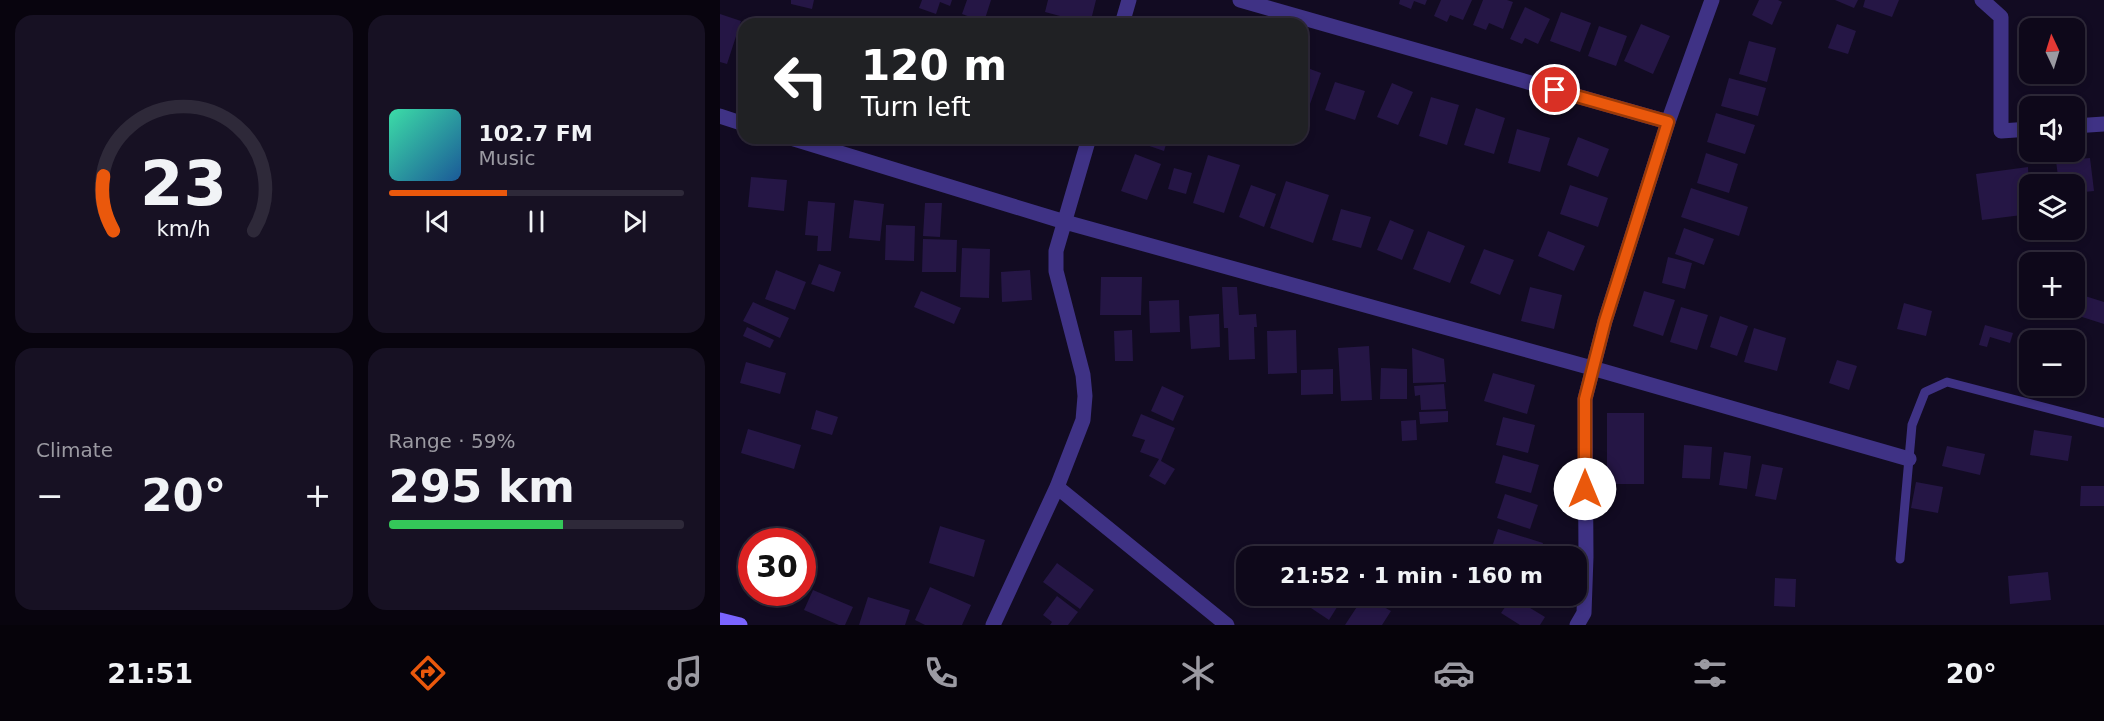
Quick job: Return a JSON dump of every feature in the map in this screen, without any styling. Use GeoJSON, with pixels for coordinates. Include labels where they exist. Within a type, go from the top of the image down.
{"type":"FeatureCollection","features":[{"type":"Feature","properties":{"kind":"main road"},"geometry":{"type":"LineString","coordinates":[[720,620],[740,625]]}},
{"type":"Feature","properties":{"kind":"street"},"geometry":{"type":"LineString","coordinates":[[1124,18],[1129,0]]}},
{"type":"Feature","properties":{"kind":"street"},"geometry":{"type":"LineString","coordinates":[[1240,0],[1303,18]]}},
{"type":"Feature","properties":{"kind":"street"},"geometry":{"type":"LineString","coordinates":[[1577,625],[1584,614],[1585,399],[1605,321],[1668,122],[1712,0]]}},
{"type":"Feature","properties":{"kind":"street"},"geometry":{"type":"LineString","coordinates":[[1982,0],[2001,17],[2001,131],[2019,130]]}},
{"type":"Feature","properties":{"kind":"street"},"geometry":{"type":"LineString","coordinates":[[1308,19],[1668,122]]}},
{"type":"Feature","properties":{"kind":"street"},"geometry":{"type":"LineString","coordinates":[[720,116],[738,122]]}},
{"type":"Feature","properties":{"kind":"street"},"geometry":{"type":"LineString","coordinates":[[2085,125],[2104,124]]}},
{"type":"Feature","properties":{"kind":"street"},"geometry":{"type":"LineString","coordinates":[[811,144],[1065,222],[1592,368],[1909,459]]}},
{"type":"Feature","properties":{"kind":"street"},"geometry":{"type":"LineString","coordinates":[[993,625],[1057,487],[1083,420],[1085,396],[1083,375],[1056,271],[1056,252],[1087,144]]}},
{"type":"Feature","properties":{"kind":"street"},"geometry":{"type":"LineString","coordinates":[[1057,487],[1227,625]]}},
{"type":"Feature","properties":{"kind":"lane"},"geometry":{"type":"LineString","coordinates":[[1900,559],[1912,425],[1925,392],[1947,382],[2104,423]]}},
{"type":"Feature","properties":{"kind":"building"},"geometry":{"type":"Polygon","coordinates":[[[791,0],[814,0],[812,9],[791,4],[791,0]]]}},
{"type":"Feature","properties":{"kind":"building"},"geometry":{"type":"Polygon","coordinates":[[[922,0],[952,0],[950,6],[940,2],[936,14],[919,8],[922,0]]]}},
{"type":"Feature","properties":{"kind":"building"},"geometry":{"type":"Polygon","coordinates":[[[967,0],[991,0],[985,18],[973,18],[962,14],[967,0]]]}},
{"type":"Feature","properties":{"kind":"building"},"geometry":{"type":"Polygon","coordinates":[[[1048,0],[1096,0],[1092,18],[1068,18],[1045,12],[1048,0]]]}},
{"type":"Feature","properties":{"kind":"building"},"geometry":{"type":"Polygon","coordinates":[[[1400,0],[1427,0],[1425,5],[1414,1],[1411,9],[1399,4],[1400,0]]]}},
{"type":"Feature","properties":{"kind":"building"},"geometry":{"type":"Polygon","coordinates":[[[1441,0],[1472,0],[1463,20],[1450,15],[1447,22],[1434,16],[1441,0]]]}},
{"type":"Feature","properties":{"kind":"building"},"geometry":{"type":"Polygon","coordinates":[[[1483,0],[1513,2],[1503,29],[1489,23],[1486,30],[1473,25],[1483,0]]]}},
{"type":"Feature","properties":{"kind":"building"},"geometry":{"type":"Polygon","coordinates":[[[1759,0],[1782,2],[1772,25],[1752,15],[1759,0]]]}},
{"type":"Feature","properties":{"kind":"building"},"geometry":{"type":"Polygon","coordinates":[[[1835,0],[1858,0],[1854,8],[1835,0]]]}},
{"type":"Feature","properties":{"kind":"building"},"geometry":{"type":"Polygon","coordinates":[[[1865,0],[1899,0],[1892,17],[1863,7],[1865,0]]]}},
{"type":"Feature","properties":{"kind":"building"},"geometry":{"type":"Polygon","coordinates":[[[1525,7],[1550,19],[1538,44],[1525,38],[1522,44],[1510,39],[1525,7]]]}},
{"type":"Feature","properties":{"kind":"building"},"geometry":{"type":"Polygon","coordinates":[[[1561,12],[1591,23],[1580,52],[1550,41],[1561,12]]]}},
{"type":"Feature","properties":{"kind":"building"},"geometry":{"type":"Polygon","coordinates":[[[720,14],[738,20],[738,30],[727,64],[720,62],[720,14]]]}},
{"type":"Feature","properties":{"kind":"building"},"geometry":{"type":"Polygon","coordinates":[[[1641,24],[1670,36],[1653,74],[1624,61],[1641,24]]]}},
{"type":"Feature","properties":{"kind":"building"},"geometry":{"type":"Polygon","coordinates":[[[1837,24],[1856,31],[1848,54],[1828,48],[1837,24]]]}},
{"type":"Feature","properties":{"kind":"building"},"geometry":{"type":"Polygon","coordinates":[[[1599,26],[1627,36],[1616,66],[1588,56],[1599,26]]]}},
{"type":"Feature","properties":{"kind":"building"},"geometry":{"type":"Polygon","coordinates":[[[1749,41],[1776,48],[1767,82],[1739,74],[1749,41]]]}},
{"type":"Feature","properties":{"kind":"building"},"geometry":{"type":"Polygon","coordinates":[[[1308,68],[1321,73],[1310,104],[1308,103],[1308,68]]]}},
{"type":"Feature","properties":{"kind":"building"},"geometry":{"type":"Polygon","coordinates":[[[1729,78],[1766,88],[1758,116],[1721,106],[1729,78]]]}},
{"type":"Feature","properties":{"kind":"building"},"geometry":{"type":"Polygon","coordinates":[[[1335,82],[1365,91],[1355,120],[1325,110],[1335,82]]]}},
{"type":"Feature","properties":{"kind":"building"},"geometry":{"type":"Polygon","coordinates":[[[1392,83],[1413,92],[1398,125],[1377,117],[1392,83]]]}},
{"type":"Feature","properties":{"kind":"building"},"geometry":{"type":"Polygon","coordinates":[[[1431,97],[1459,105],[1447,145],[1419,136],[1431,97]]]}},
{"type":"Feature","properties":{"kind":"building"},"geometry":{"type":"Polygon","coordinates":[[[1476,108],[1505,118],[1494,154],[1464,145],[1476,108]]]}},
{"type":"Feature","properties":{"kind":"building"},"geometry":{"type":"Polygon","coordinates":[[[1716,113],[1755,125],[1745,154],[1707,142],[1716,113]]]}},
{"type":"Feature","properties":{"kind":"building"},"geometry":{"type":"Polygon","coordinates":[[[1517,129],[1550,138],[1540,172],[1508,163],[1517,129]]]}},
{"type":"Feature","properties":{"kind":"building"},"geometry":{"type":"Polygon","coordinates":[[[1578,137],[1609,149],[1598,177],[1567,165],[1578,137]]]}},
{"type":"Feature","properties":{"kind":"building"},"geometry":{"type":"Polygon","coordinates":[[[1144,144],[1166,144],[1164,151],[1144,144]]]}},
{"type":"Feature","properties":{"kind":"building"},"geometry":{"type":"Polygon","coordinates":[[[1706,153],[1738,164],[1729,193],[1697,183],[1706,153]]]}},
{"type":"Feature","properties":{"kind":"building"},"geometry":{"type":"Polygon","coordinates":[[[1135,154],[1161,164],[1147,200],[1121,191],[1135,154]]]}},
{"type":"Feature","properties":{"kind":"building"},"geometry":{"type":"Polygon","coordinates":[[[1208,155],[1240,165],[1224,213],[1193,203],[1208,155]]]}},
{"type":"Feature","properties":{"kind":"building"},"geometry":{"type":"Polygon","coordinates":[[[2085,158],[2090,158],[2094,191],[2085,192],[2085,174],[2058,174],[2056,162],[2085,162],[2085,158]]]}},
{"type":"Feature","properties":{"kind":"building"},"geometry":{"type":"Polygon","coordinates":[[[2028,167],[2028,174],[2019,174],[2019,215],[1982,220],[1976,174],[2028,167]]]}},
{"type":"Feature","properties":{"kind":"building"},"geometry":{"type":"Polygon","coordinates":[[[1174,168],[1192,173],[1186,194],[1168,189],[1174,168]]]}},
{"type":"Feature","properties":{"kind":"building"},"geometry":{"type":"Polygon","coordinates":[[[751,177],[787,180],[784,211],[748,207],[751,177]]]}},
{"type":"Feature","properties":{"kind":"building"},"geometry":{"type":"Polygon","coordinates":[[[1286,181],[1329,195],[1313,243],[1270,228],[1286,181]]]}},
{"type":"Feature","properties":{"kind":"building"},"geometry":{"type":"Polygon","coordinates":[[[1251,185],[1276,194],[1264,227],[1239,217],[1251,185]]]}},
{"type":"Feature","properties":{"kind":"building"},"geometry":{"type":"Polygon","coordinates":[[[1570,185],[1608,198],[1598,227],[1560,214],[1570,185]]]}},
{"type":"Feature","properties":{"kind":"building"},"geometry":{"type":"Polygon","coordinates":[[[1691,188],[1748,207],[1739,236],[1681,217],[1691,188]]]}},
{"type":"Feature","properties":{"kind":"building"},"geometry":{"type":"Polygon","coordinates":[[[854,200],[884,204],[880,241],[849,238],[854,200]]]}},
{"type":"Feature","properties":{"kind":"building"},"geometry":{"type":"Polygon","coordinates":[[[808,201],[835,203],[831,251],[817,251],[818,236],[805,235],[808,201]]]}},
{"type":"Feature","properties":{"kind":"building"},"geometry":{"type":"Polygon","coordinates":[[[925,203],[942,203],[940,237],[923,236],[925,203]]]}},
{"type":"Feature","properties":{"kind":"building"},"geometry":{"type":"Polygon","coordinates":[[[1341,209],[1371,217],[1361,248],[1332,240],[1341,209]]]}},
{"type":"Feature","properties":{"kind":"building"},"geometry":{"type":"Polygon","coordinates":[[[1390,220],[1414,230],[1402,260],[1377,250],[1390,220]]]}},
{"type":"Feature","properties":{"kind":"building"},"geometry":{"type":"Polygon","coordinates":[[[886,225],[915,226],[914,261],[885,260],[886,225]]]}},
{"type":"Feature","properties":{"kind":"building"},"geometry":{"type":"Polygon","coordinates":[[[1684,228],[1714,239],[1704,265],[1675,254],[1684,228]]]}},
{"type":"Feature","properties":{"kind":"building"},"geometry":{"type":"Polygon","coordinates":[[[1428,231],[1465,246],[1450,283],[1413,269],[1428,231]]]}},
{"type":"Feature","properties":{"kind":"building"},"geometry":{"type":"Polygon","coordinates":[[[1548,231],[1585,246],[1574,271],[1538,256],[1548,231]]]}},
{"type":"Feature","properties":{"kind":"building"},"geometry":{"type":"Polygon","coordinates":[[[923,239],[957,240],[956,272],[922,272],[923,239]]]}},
{"type":"Feature","properties":{"kind":"building"},"geometry":{"type":"Polygon","coordinates":[[[962,248],[990,249],[989,298],[960,297],[962,248]]]}},
{"type":"Feature","properties":{"kind":"building"},"geometry":{"type":"Polygon","coordinates":[[[1484,249],[1514,260],[1500,295],[1470,283],[1484,249]]]}},
{"type":"Feature","properties":{"kind":"building"},"geometry":{"type":"Polygon","coordinates":[[[1668,257],[1692,263],[1685,289],[1662,283],[1668,257]]]}},
{"type":"Feature","properties":{"kind":"building"},"geometry":{"type":"Polygon","coordinates":[[[819,264],[841,272],[834,292],[811,284],[819,264]]]}},
{"type":"Feature","properties":{"kind":"building"},"geometry":{"type":"Polygon","coordinates":[[[776,270],[806,282],[795,310],[765,299],[776,270]]]}},
{"type":"Feature","properties":{"kind":"building"},"geometry":{"type":"Polygon","coordinates":[[[1030,270],[1032,300],[1002,302],[1001,272],[1030,270]]]}},
{"type":"Feature","properties":{"kind":"building"},"geometry":{"type":"Polygon","coordinates":[[[1101,277],[1142,277],[1141,315],[1100,315],[1101,277]]]}},
{"type":"Feature","properties":{"kind":"building"},"geometry":{"type":"Polygon","coordinates":[[[1222,287],[1237,287],[1239,315],[1256,314],[1255,359],[1229,360],[1228,328],[1224,328],[1222,287]]]}},
{"type":"Feature","properties":{"kind":"building"},"geometry":{"type":"Polygon","coordinates":[[[1530,287],[1562,295],[1554,329],[1521,321],[1530,287]]]}},
{"type":"Feature","properties":{"kind":"building"},"geometry":{"type":"Polygon","coordinates":[[[921,291],[961,308],[954,324],[914,307],[921,291]]]}},
{"type":"Feature","properties":{"kind":"building"},"geometry":{"type":"Polygon","coordinates":[[[1644,291],[1675,300],[1663,336],[1633,326],[1644,291]]]}},
{"type":"Feature","properties":{"kind":"building"},"geometry":{"type":"Polygon","coordinates":[[[2085,296],[2104,302],[2104,324],[2085,318],[2085,296]]]}},
{"type":"Feature","properties":{"kind":"building"},"geometry":{"type":"Polygon","coordinates":[[[1179,300],[1180,332],[1150,333],[1149,301],[1179,300]]]}},
{"type":"Feature","properties":{"kind":"building"},"geometry":{"type":"Polygon","coordinates":[[[753,302],[789,318],[780,338],[743,321],[753,302]]]}},
{"type":"Feature","properties":{"kind":"building"},"geometry":{"type":"Polygon","coordinates":[[[1904,303],[1932,311],[1926,336],[1897,329],[1904,303]]]}},
{"type":"Feature","properties":{"kind":"building"},"geometry":{"type":"Polygon","coordinates":[[[1681,307],[1708,315],[1697,350],[1670,342],[1681,307]]]}},
{"type":"Feature","properties":{"kind":"building"},"geometry":{"type":"Polygon","coordinates":[[[1219,314],[1220,347],[1191,349],[1189,316],[1219,314]]]}},
{"type":"Feature","properties":{"kind":"building"},"geometry":{"type":"Polygon","coordinates":[[[1720,316],[1748,326],[1737,356],[1710,347],[1720,316]]]}},
{"type":"Feature","properties":{"kind":"building"},"geometry":{"type":"Polygon","coordinates":[[[1985,325],[2013,333],[2010,343],[1990,337],[1987,347],[1979,345],[1985,325]]]}},
{"type":"Feature","properties":{"kind":"building"},"geometry":{"type":"Polygon","coordinates":[[[747,327],[774,340],[770,348],[743,336],[747,327]]]}},
{"type":"Feature","properties":{"kind":"building"},"geometry":{"type":"Polygon","coordinates":[[[1754,328],[1786,338],[1777,371],[1744,362],[1754,328]]]}},
{"type":"Feature","properties":{"kind":"building"},"geometry":{"type":"Polygon","coordinates":[[[1132,330],[1133,361],[1115,361],[1114,331],[1132,330]]]}},
{"type":"Feature","properties":{"kind":"building"},"geometry":{"type":"Polygon","coordinates":[[[1296,330],[1297,373],[1268,374],[1267,331],[1296,330]]]}},
{"type":"Feature","properties":{"kind":"building"},"geometry":{"type":"Polygon","coordinates":[[[1369,346],[1372,400],[1341,401],[1338,348],[1369,346]]]}},
{"type":"Feature","properties":{"kind":"building"},"geometry":{"type":"Polygon","coordinates":[[[1412,348],[1444,359],[1446,382],[1413,383],[1412,348]]]}},
{"type":"Feature","properties":{"kind":"building"},"geometry":{"type":"Polygon","coordinates":[[[1837,360],[1857,366],[1849,390],[1829,383],[1837,360]]]}},
{"type":"Feature","properties":{"kind":"building"},"geometry":{"type":"Polygon","coordinates":[[[746,362],[786,373],[780,394],[740,383],[746,362]]]}},
{"type":"Feature","properties":{"kind":"building"},"geometry":{"type":"Polygon","coordinates":[[[1381,368],[1407,369],[1407,399],[1380,399],[1381,368]]]}},
{"type":"Feature","properties":{"kind":"building"},"geometry":{"type":"Polygon","coordinates":[[[1333,369],[1333,394],[1301,395],[1301,370],[1333,369]]]}},
{"type":"Feature","properties":{"kind":"building"},"geometry":{"type":"Polygon","coordinates":[[[1493,373],[1535,385],[1527,414],[1484,401],[1493,373]]]}},
{"type":"Feature","properties":{"kind":"building"},"geometry":{"type":"Polygon","coordinates":[[[1444,384],[1446,409],[1421,410],[1420,395],[1415,396],[1414,386],[1444,384]]]}},
{"type":"Feature","properties":{"kind":"building"},"geometry":{"type":"Polygon","coordinates":[[[1162,386],[1184,396],[1173,421],[1151,411],[1162,386]]]}},
{"type":"Feature","properties":{"kind":"building"},"geometry":{"type":"Polygon","coordinates":[[[816,410],[838,417],[832,435],[811,429],[816,410]]]}},
{"type":"Feature","properties":{"kind":"building"},"geometry":{"type":"Polygon","coordinates":[[[1448,411],[1448,422],[1420,424],[1419,412],[1448,411]]]}},
{"type":"Feature","properties":{"kind":"building"},"geometry":{"type":"Polygon","coordinates":[[[1607,413],[1644,413],[1644,484],[1607,484],[1607,413]]]}},
{"type":"Feature","properties":{"kind":"building"},"geometry":{"type":"Polygon","coordinates":[[[1141,414],[1175,428],[1161,461],[1175,469],[1165,485],[1149,476],[1159,459],[1140,452],[1145,440],[1132,436],[1141,414]]]}},
{"type":"Feature","properties":{"kind":"building"},"geometry":{"type":"Polygon","coordinates":[[[1503,417],[1535,425],[1528,453],[1496,445],[1503,417]]]}},
{"type":"Feature","properties":{"kind":"building"},"geometry":{"type":"Polygon","coordinates":[[[1416,420],[1417,440],[1402,441],[1401,421],[1416,420]]]}},
{"type":"Feature","properties":{"kind":"building"},"geometry":{"type":"Polygon","coordinates":[[[748,429],[801,445],[794,469],[741,453],[748,429]]]}},
{"type":"Feature","properties":{"kind":"building"},"geometry":{"type":"Polygon","coordinates":[[[2034,430],[2072,436],[2068,461],[2030,455],[2034,430]]]}},
{"type":"Feature","properties":{"kind":"building"},"geometry":{"type":"Polygon","coordinates":[[[1684,445],[1712,447],[1710,479],[1682,478],[1684,445]]]}},
{"type":"Feature","properties":{"kind":"building"},"geometry":{"type":"Polygon","coordinates":[[[1947,446],[1985,454],[1980,475],[1942,466],[1947,446]]]}},
{"type":"Feature","properties":{"kind":"building"},"geometry":{"type":"Polygon","coordinates":[[[1724,452],[1751,456],[1747,489],[1719,485],[1724,452]]]}},
{"type":"Feature","properties":{"kind":"building"},"geometry":{"type":"Polygon","coordinates":[[[1503,455],[1539,465],[1531,493],[1495,483],[1503,455]]]}},
{"type":"Feature","properties":{"kind":"building"},"geometry":{"type":"Polygon","coordinates":[[[1762,464],[1783,468],[1776,500],[1755,496],[1762,464]]]}},
{"type":"Feature","properties":{"kind":"building"},"geometry":{"type":"Polygon","coordinates":[[[1916,482],[1943,487],[1938,513],[1911,508],[1916,482]]]}},
{"type":"Feature","properties":{"kind":"building"},"geometry":{"type":"Polygon","coordinates":[[[2081,486],[2104,486],[2104,506],[2080,506],[2081,486]]]}},
{"type":"Feature","properties":{"kind":"building"},"geometry":{"type":"Polygon","coordinates":[[[1505,494],[1538,505],[1530,529],[1497,518],[1505,494]]]}},
{"type":"Feature","properties":{"kind":"building"},"geometry":{"type":"Polygon","coordinates":[[[940,526],[985,540],[974,577],[929,563],[940,526]]]}},
{"type":"Feature","properties":{"kind":"building"},"geometry":{"type":"Polygon","coordinates":[[[1498,529],[1543,543],[1542,546],[1492,546],[1498,529]]]}},
{"type":"Feature","properties":{"kind":"building"},"geometry":{"type":"Polygon","coordinates":[[[1057,563],[1094,590],[1080,609],[1043,582],[1057,563]]]}},
{"type":"Feature","properties":{"kind":"building"},"geometry":{"type":"Polygon","coordinates":[[[2048,572],[2051,600],[2010,604],[2008,576],[2048,572]]]}},
{"type":"Feature","properties":{"kind":"building"},"geometry":{"type":"Polygon","coordinates":[[[1775,578],[1796,579],[1795,607],[1774,606],[1775,578]]]}},
{"type":"Feature","properties":{"kind":"building"},"geometry":{"type":"Polygon","coordinates":[[[930,587],[971,605],[962,625],[925,625],[915,620],[930,587]]]}},
{"type":"Feature","properties":{"kind":"building"},"geometry":{"type":"Polygon","coordinates":[[[816,591],[853,607],[845,625],[839,625],[804,610],[806,606],[816,606],[816,591]]]}},
{"type":"Feature","properties":{"kind":"building"},"geometry":{"type":"Polygon","coordinates":[[[1057,596],[1078,612],[1068,625],[1050,625],[1052,622],[1043,615],[1057,596]]]}},
{"type":"Feature","properties":{"kind":"building"},"geometry":{"type":"Polygon","coordinates":[[[868,597],[910,610],[905,625],[859,625],[868,597]]]}},
{"type":"Feature","properties":{"kind":"building"},"geometry":{"type":"Polygon","coordinates":[[[1308,606],[1338,606],[1329,620],[1308,606]]]}},
{"type":"Feature","properties":{"kind":"building"},"geometry":{"type":"Polygon","coordinates":[[[1357,606],[1382,606],[1391,611],[1382,625],[1345,625],[1357,606]]]}},
{"type":"Feature","properties":{"kind":"building"},"geometry":{"type":"Polygon","coordinates":[[[1506,606],[1527,606],[1545,617],[1540,625],[1520,625],[1501,613],[1506,606]]]}},
{"type":"Feature","properties":{"kind":"route"},"geometry":{"type":"LineString","coordinates":[[1555,90],[1668,122],[1605,321],[1585,399],[1585,489]]}}]}
